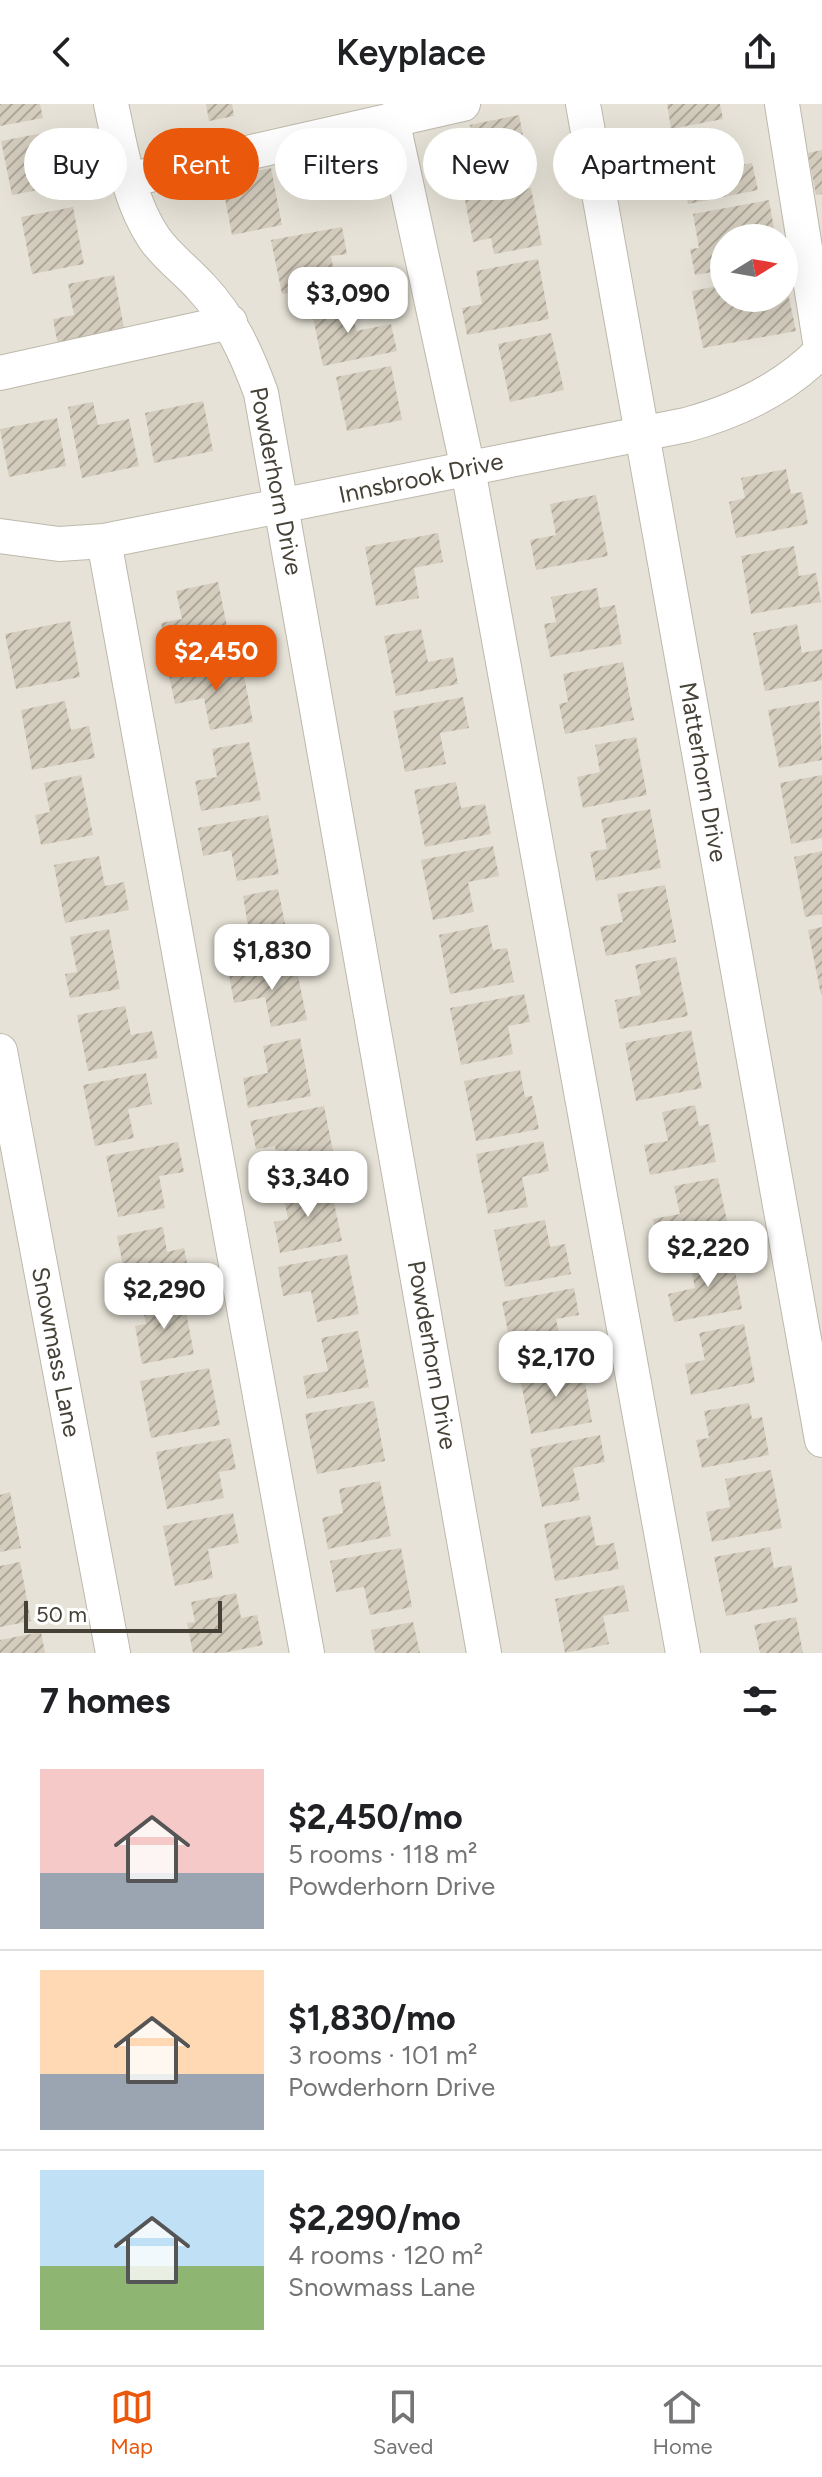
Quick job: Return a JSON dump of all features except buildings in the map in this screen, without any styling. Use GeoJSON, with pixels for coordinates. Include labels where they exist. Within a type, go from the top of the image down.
{"type":"FeatureCollection","features":[{"type":"Feature","properties":{"kind":"street","name":"Powderhorn Drive"},"geometry":{"type":"LineString","coordinates":[[111,104],[128,180],[155,239],[230,322],[243,343],[261,393],[484,1653]]}},
{"type":"Feature","properties":{"kind":"street"},"geometry":{"type":"LineString","coordinates":[[128,180],[463,104]]}},
{"type":"Feature","properties":{"kind":"street","name":"Matterhorn Drive"},"geometry":{"type":"LineString","coordinates":[[583,104],[822,1440]]}},
{"type":"Feature","properties":{"kind":"street"},"geometry":{"type":"LineString","coordinates":[[782,104],[822,352]]}},
{"type":"Feature","properties":{"kind":"street"},"geometry":{"type":"LineString","coordinates":[[392,119],[468,469],[683,1653]]}},
{"type":"Feature","properties":{"kind":"street"},"geometry":{"type":"LineString","coordinates":[[0,373],[230,322]]}},
{"type":"Feature","properties":{"kind":"street","name":"Innsbrook Drive"},"geometry":{"type":"LineString","coordinates":[[0,536],[59,544],[104,541],[707,419],[744,404],[803,370],[822,352]]}},
{"type":"Feature","properties":{"kind":"street"},"geometry":{"type":"LineString","coordinates":[[104,541],[307,1653]]}},
{"type":"Feature","properties":{"kind":"street","name":"Snowmass Lane"},"geometry":{"type":"LineString","coordinates":[[0,1051],[113,1653]]}},
{"type":"Feature","properties":{"kind":"shaded area"},"geometry":{"type":"Polygon","coordinates":[[[0,104],[822,104],[822,1653],[0,1653],[0,104]]]}}]}
